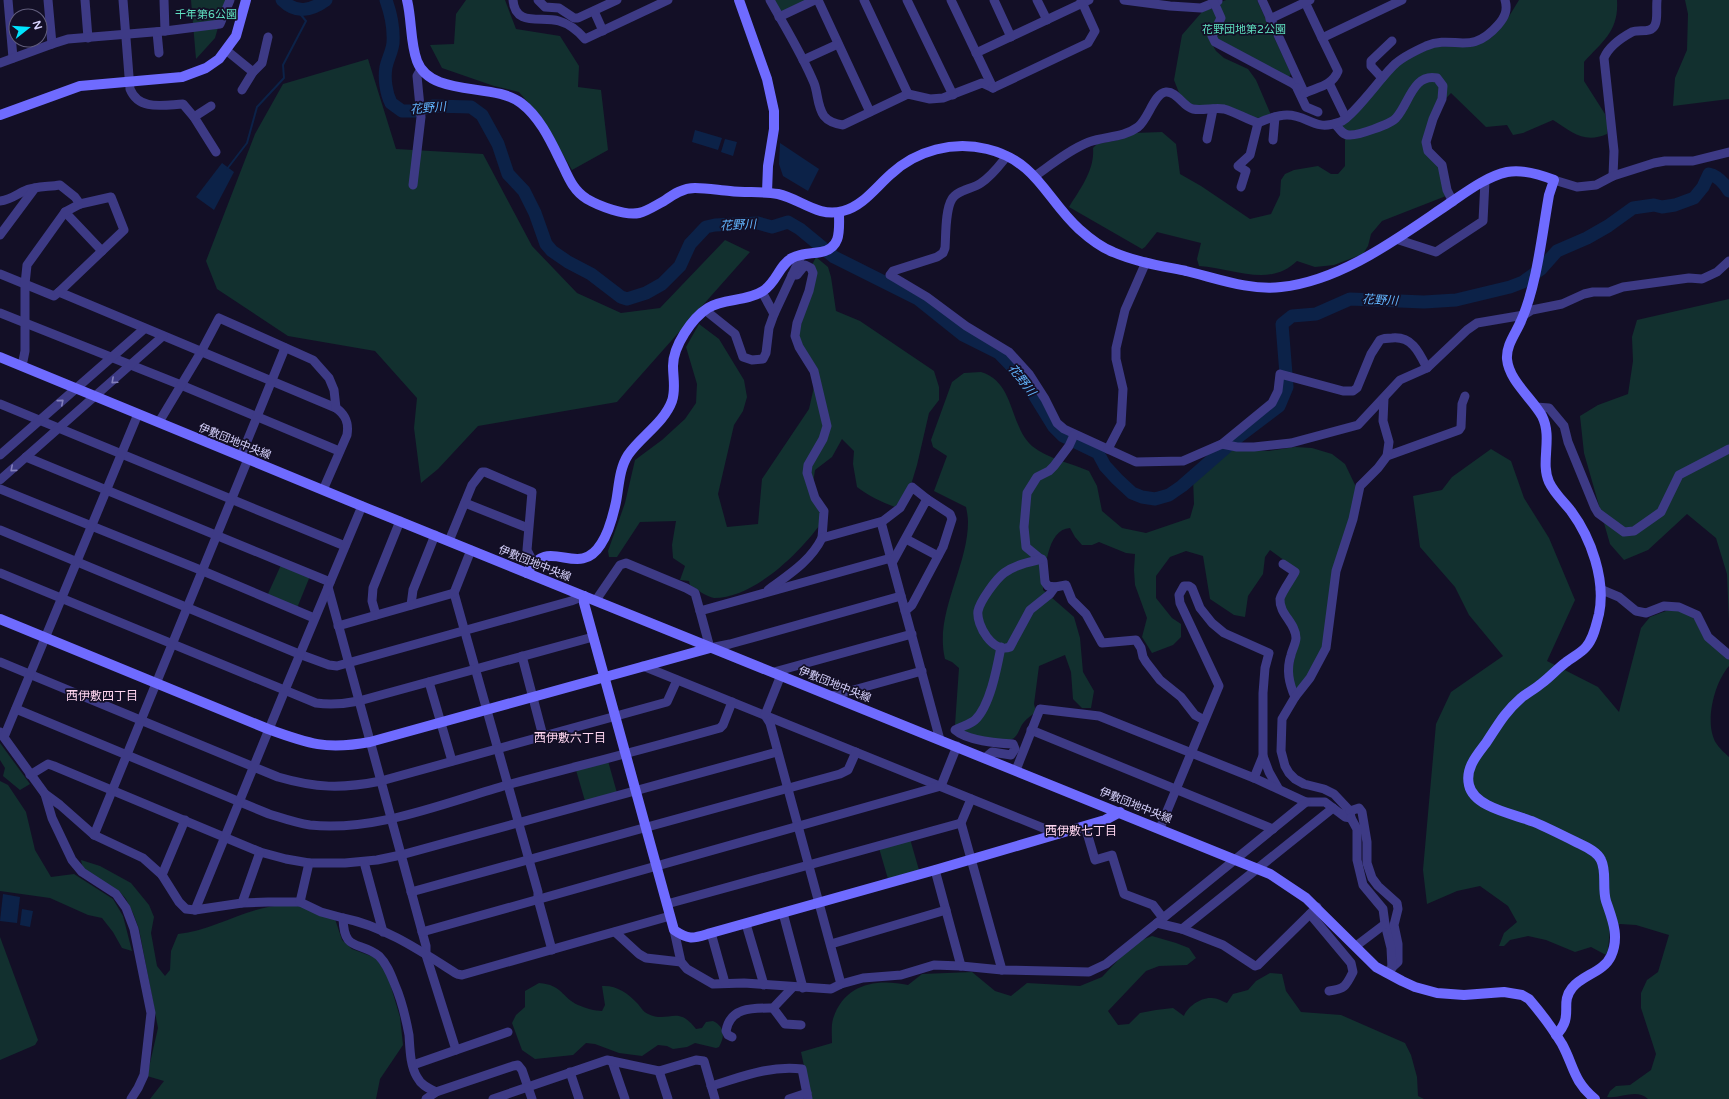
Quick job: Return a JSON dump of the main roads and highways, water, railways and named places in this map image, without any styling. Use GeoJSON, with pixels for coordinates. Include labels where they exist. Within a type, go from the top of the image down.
{"type":"FeatureCollection","features":[{"type":"Feature","properties":{"kind":"water"},"geometry":{"type":"Polygon","coordinates":[[[695,130],[722,138],[718,150],[692,142],[695,130]]]}},
{"type":"Feature","properties":{"kind":"water"},"geometry":{"type":"Polygon","coordinates":[[[725,139],[737,142],[733,156],[721,152],[725,139]]]}},
{"type":"Feature","properties":{"kind":"water"},"geometry":{"type":"Polygon","coordinates":[[[780,143],[819,169],[808,191],[783,176],[779,164],[780,143]]]}},
{"type":"Feature","properties":{"kind":"water"},"geometry":{"type":"Polygon","coordinates":[[[222,163],[234,172],[214,210],[196,197],[222,163]]]}},
{"type":"Feature","properties":{"kind":"water"},"geometry":{"type":"Polygon","coordinates":[[[3,894],[20,897],[17,923],[0,921],[3,894]]]}},
{"type":"Feature","properties":{"kind":"water"},"geometry":{"type":"Polygon","coordinates":[[[22,909],[33,911],[30,927],[20,925],[22,909]]]}},
{"type":"Feature","properties":{"kind":"waterway","name":"花野川"},"geometry":{"type":"LineString","coordinates":[[282,0],[298,9],[309,9],[326,0]]}},
{"type":"Feature","properties":{"kind":"waterway","name":"花野川"},"geometry":{"type":"LineString","coordinates":[[386,0],[393,26],[393,43],[385,76],[391,103],[402,111],[415,111],[433,106],[471,107],[482,115],[498,144],[508,174],[524,191],[535,213],[546,244],[552,251],[568,262],[591,274],[621,297],[627,299],[646,293],[662,284],[680,266],[690,244],[706,227],[715,225],[758,223],[772,227],[788,222],[800,229],[834,257],[918,299],[963,335],[999,353],[1025,380],[1054,427],[1063,436],[1098,453],[1105,466],[1132,493],[1142,497],[1155,499],[1169,495],[1182,486],[1238,437],[1279,406],[1287,387],[1282,324],[1292,316],[1316,314],[1350,299],[1424,302],[1456,300],[1510,287],[1523,282],[1541,269],[1557,251],[1587,238],[1608,226],[1633,208],[1654,205],[1662,207],[1675,205],[1694,198],[1703,187],[1709,174],[1720,180],[1729,191]]}},
{"type":"Feature","properties":{"kind":"waterway"},"geometry":{"type":"LineString","coordinates":[[227,169],[247,143],[257,107],[284,78],[283,65],[306,21],[296,9]]}},
{"type":"Feature","properties":{"kind":"district","name":"西伊敷四丁目"},"geometry":{"type":"Point","coordinates":[102,696]}},
{"type":"Feature","properties":{"kind":"district","name":"西伊敷六丁目"},"geometry":{"type":"Point","coordinates":[570,738]}},
{"type":"Feature","properties":{"kind":"district","name":"西伊敷七丁目"},"geometry":{"type":"Point","coordinates":[1081,831]}},
{"type":"Feature","properties":{"kind":"park label","name":"千年第6公園"},"geometry":{"type":"Point","coordinates":[206,14]}},
{"type":"Feature","properties":{"kind":"park label","name":"花野団地第2公園"},"geometry":{"type":"Point","coordinates":[1244,29]}}]}
